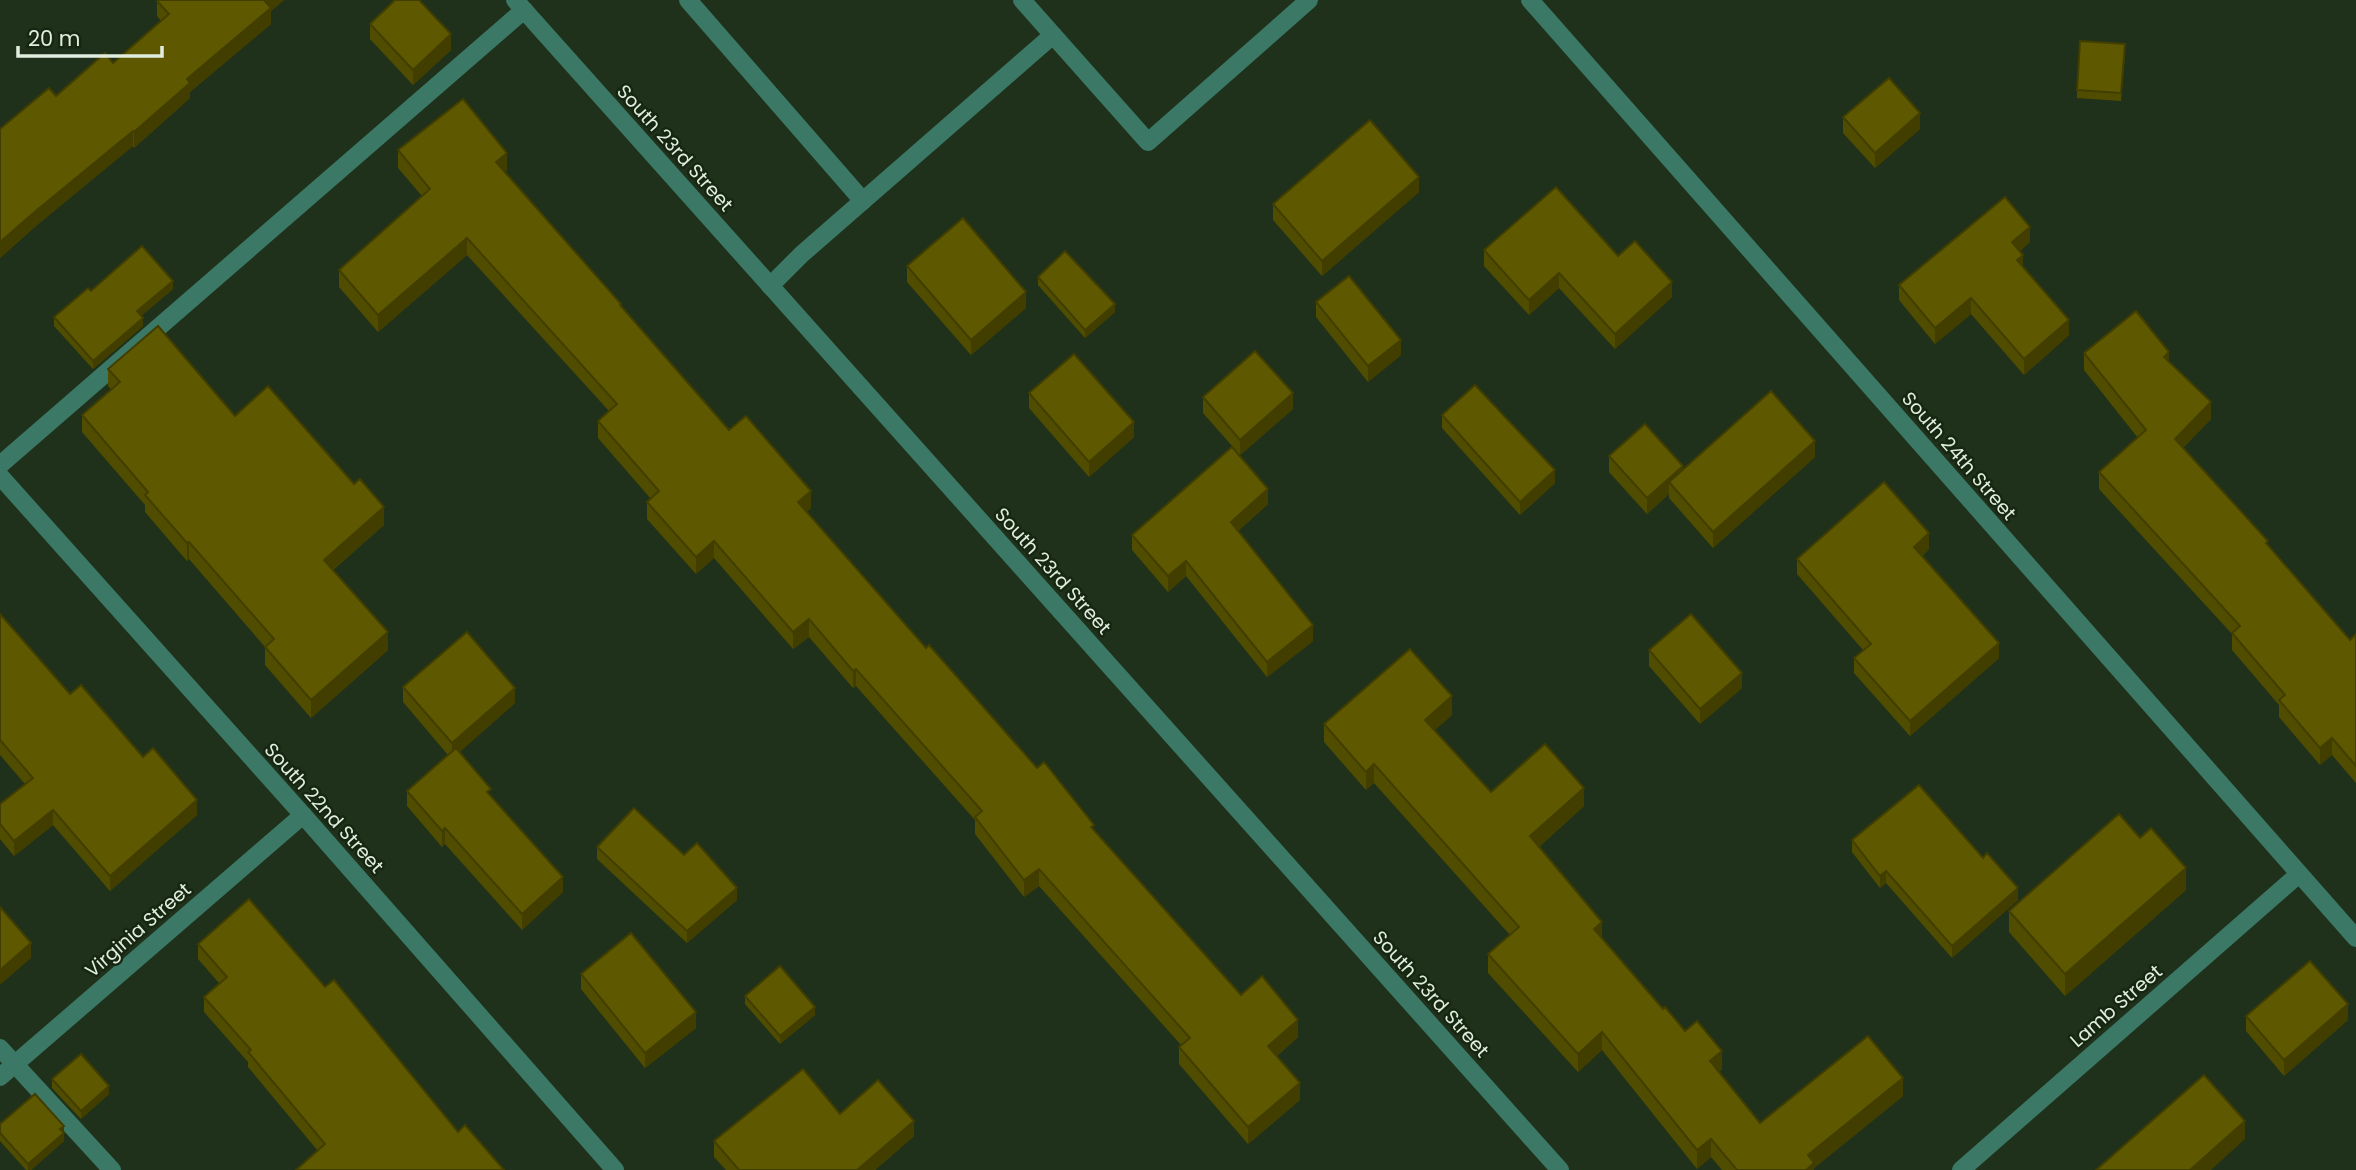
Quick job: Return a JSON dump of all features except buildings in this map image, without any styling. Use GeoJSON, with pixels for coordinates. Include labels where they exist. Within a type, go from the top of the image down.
{"type":"FeatureCollection","features":[{"type":"Feature","properties":{"kind":"street"},"geometry":{"type":"LineString","coordinates":[[688,0],[863,201]]}},
{"type":"Feature","properties":{"kind":"street"},"geometry":{"type":"LineString","coordinates":[[1022,0],[1148,142],[1309,0]]}},
{"type":"Feature","properties":{"kind":"street","name":"South 24th Street"},"geometry":{"type":"LineString","coordinates":[[1530,0],[2356,938]]}},
{"type":"Feature","properties":{"kind":"street"},"geometry":{"type":"LineString","coordinates":[[0,465],[519,5]]}},
{"type":"Feature","properties":{"kind":"street","name":"South 23rd Street"},"geometry":{"type":"LineString","coordinates":[[519,5],[1560,1170]]}},
{"type":"Feature","properties":{"kind":"street"},"geometry":{"type":"LineString","coordinates":[[770,286],[802,254],[1053,34]]}},
{"type":"Feature","properties":{"kind":"street","name":"South 22nd Street"},"geometry":{"type":"LineString","coordinates":[[0,476],[615,1170]]}},
{"type":"Feature","properties":{"kind":"street","name":"Virginia Street"},"geometry":{"type":"LineString","coordinates":[[0,1077],[303,815]]}},
{"type":"Feature","properties":{"kind":"street","name":"Lamb Street"},"geometry":{"type":"LineString","coordinates":[[1961,1170],[2299,874]]}},
{"type":"Feature","properties":{"kind":"street"},"geometry":{"type":"LineString","coordinates":[[0,1048],[112,1170]]}}]}
